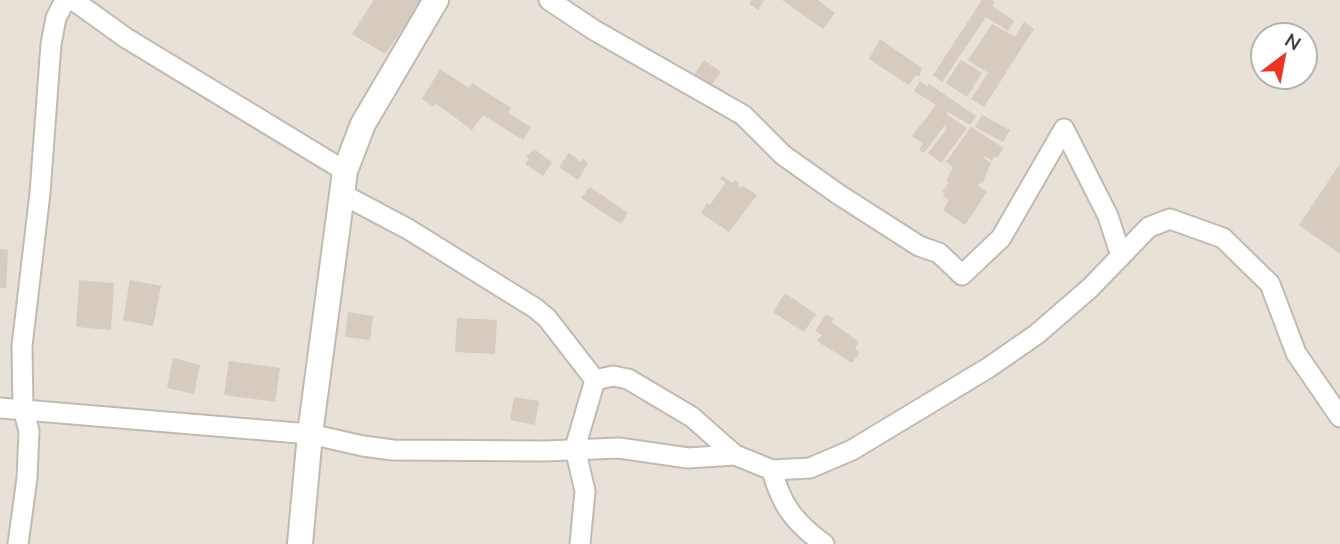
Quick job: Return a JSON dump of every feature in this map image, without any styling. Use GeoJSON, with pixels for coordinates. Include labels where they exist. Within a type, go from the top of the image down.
{"type":"FeatureCollection","features":[{"type":"Feature","properties":{"kind":"street"},"geometry":{"type":"LineString","coordinates":[[18,544],[27,478],[29,431],[23,408],[22,346],[40,193],[51,44],[57,18],[65,0]]}},
{"type":"Feature","properties":{"kind":"street"},"geometry":{"type":"LineString","coordinates":[[73,0],[408,229],[534,308],[552,324],[595,380]]}},
{"type":"Feature","properties":{"kind":"street"},"geometry":{"type":"LineString","coordinates":[[300,544],[310,434],[343,183],[363,124],[436,0]]}},
{"type":"Feature","properties":{"kind":"street"},"geometry":{"type":"LineString","coordinates":[[549,0],[594,30],[743,115],[783,155],[919,246],[939,253],[962,275],[1001,238],[1063,129],[1108,216],[1121,256]]}},
{"type":"Feature","properties":{"kind":"street"},"geometry":{"type":"LineString","coordinates":[[595,380],[613,376],[628,379],[692,417],[735,455],[772,470],[810,468],[852,450],[988,368],[1037,334],[1090,288],[1149,227],[1170,219],[1223,238],[1270,284],[1296,353],[1340,417]]}},
{"type":"Feature","properties":{"kind":"street"},"geometry":{"type":"LineString","coordinates":[[580,544],[585,491],[575,448],[595,380]]}},
{"type":"Feature","properties":{"kind":"street"},"geometry":{"type":"LineString","coordinates":[[0,408],[310,434],[393,450],[546,451],[619,448],[688,458],[735,455]]}},
{"type":"Feature","properties":{"kind":"street"},"geometry":{"type":"LineString","coordinates":[[772,470],[778,495],[795,520],[824,544]]}},
{"type":"Feature","properties":{"kind":"shaded area"},"geometry":{"type":"Polygon","coordinates":[[[0,0],[1340,0],[1340,544],[0,544],[0,0]]]}},
{"type":"Feature","properties":{"kind":"building"},"geometry":{"type":"Polygon","coordinates":[[[374,0],[423,0],[385,54],[352,34],[374,0]]]}},
{"type":"Feature","properties":{"kind":"building"},"geometry":{"type":"Polygon","coordinates":[[[752,0],[764,0],[758,10],[749,4],[752,0]]]}},
{"type":"Feature","properties":{"kind":"building"},"geometry":{"type":"Polygon","coordinates":[[[782,0],[818,0],[835,13],[823,29],[782,0]]]}},
{"type":"Feature","properties":{"kind":"building"},"geometry":{"type":"Polygon","coordinates":[[[982,0],[992,0],[995,3],[992,6],[1014,21],[1008,31],[986,17],[942,82],[933,75],[982,0]]]}},
{"type":"Feature","properties":{"kind":"building"},"geometry":{"type":"Polygon","coordinates":[[[1024,22],[1034,29],[984,107],[971,99],[988,73],[968,60],[992,24],[1015,37],[1024,22]]]}},
{"type":"Feature","properties":{"kind":"building"},"geometry":{"type":"Polygon","coordinates":[[[880,39],[922,68],[919,77],[916,75],[909,85],[869,59],[880,39]]]}},
{"type":"Feature","properties":{"kind":"building"},"geometry":{"type":"Polygon","coordinates":[[[704,60],[721,72],[710,87],[693,76],[704,60]]]}},
{"type":"Feature","properties":{"kind":"building"},"geometry":{"type":"Polygon","coordinates":[[[961,60],[982,73],[967,97],[946,83],[961,60]]]}},
{"type":"Feature","properties":{"kind":"building"},"geometry":{"type":"Polygon","coordinates":[[[440,69],[469,88],[472,83],[511,108],[508,113],[531,127],[523,140],[483,115],[472,130],[435,103],[434,107],[422,99],[440,69]]]}},
{"type":"Feature","properties":{"kind":"building"},"geometry":{"type":"Polygon","coordinates":[[[920,81],[927,86],[929,84],[976,116],[970,125],[948,112],[946,114],[967,128],[941,163],[928,153],[947,129],[944,126],[924,153],[919,150],[923,144],[912,136],[936,105],[914,91],[920,81]]]}},
{"type":"Feature","properties":{"kind":"building"},"geometry":{"type":"Polygon","coordinates":[[[982,115],[1010,130],[1003,142],[975,127],[982,115]]]}},
{"type":"Feature","properties":{"kind":"building"},"geometry":{"type":"Polygon","coordinates":[[[971,127],[1004,148],[992,161],[985,156],[991,163],[982,184],[980,182],[978,186],[987,192],[965,225],[943,210],[949,200],[942,192],[949,183],[946,181],[953,167],[946,162],[971,127]]]}},
{"type":"Feature","properties":{"kind":"building"},"geometry":{"type":"Polygon","coordinates":[[[534,149],[552,162],[543,176],[525,164],[529,159],[526,157],[534,149]]]}},
{"type":"Feature","properties":{"kind":"building"},"geometry":{"type":"Polygon","coordinates":[[[569,153],[581,162],[583,159],[588,163],[578,180],[559,167],[569,153]]]}},
{"type":"Feature","properties":{"kind":"building"},"geometry":{"type":"Polygon","coordinates":[[[1340,164],[1340,254],[1299,225],[1340,164]]]}},
{"type":"Feature","properties":{"kind":"building"},"geometry":{"type":"Polygon","coordinates":[[[722,176],[733,183],[735,180],[740,183],[738,186],[743,186],[757,195],[729,232],[701,213],[726,182],[720,179],[722,176]]]}},
{"type":"Feature","properties":{"kind":"building"},"geometry":{"type":"Polygon","coordinates":[[[590,187],[628,213],[621,224],[581,198],[590,187]]]}},
{"type":"Feature","properties":{"kind":"building"},"geometry":{"type":"Polygon","coordinates":[[[0,249],[8,250],[6,288],[0,288],[0,249]]]}},
{"type":"Feature","properties":{"kind":"building"},"geometry":{"type":"Polygon","coordinates":[[[79,280],[114,283],[111,330],[76,327],[79,280]]]}},
{"type":"Feature","properties":{"kind":"building"},"geometry":{"type":"Polygon","coordinates":[[[130,280],[161,286],[153,326],[123,320],[130,280]]]}},
{"type":"Feature","properties":{"kind":"building"},"geometry":{"type":"Polygon","coordinates":[[[785,293],[816,314],[804,332],[773,312],[785,293]]]}},
{"type":"Feature","properties":{"kind":"building"},"geometry":{"type":"Polygon","coordinates":[[[348,312],[373,316],[370,340],[345,337],[348,312]]]}},
{"type":"Feature","properties":{"kind":"building"},"geometry":{"type":"Polygon","coordinates":[[[826,314],[834,319],[831,322],[859,342],[855,349],[860,352],[852,363],[817,341],[822,335],[815,331],[826,314]]]}},
{"type":"Feature","properties":{"kind":"building"},"geometry":{"type":"Polygon","coordinates":[[[457,318],[497,320],[495,354],[455,352],[457,318]]]}},
{"type":"Feature","properties":{"kind":"building"},"geometry":{"type":"Polygon","coordinates":[[[173,358],[200,365],[194,394],[167,388],[173,358]]]}},
{"type":"Feature","properties":{"kind":"building"},"geometry":{"type":"Polygon","coordinates":[[[229,361],[280,368],[275,402],[224,395],[229,361]]]}},
{"type":"Feature","properties":{"kind":"building"},"geometry":{"type":"Polygon","coordinates":[[[514,397],[539,401],[535,425],[510,420],[514,397]]]}}]}
